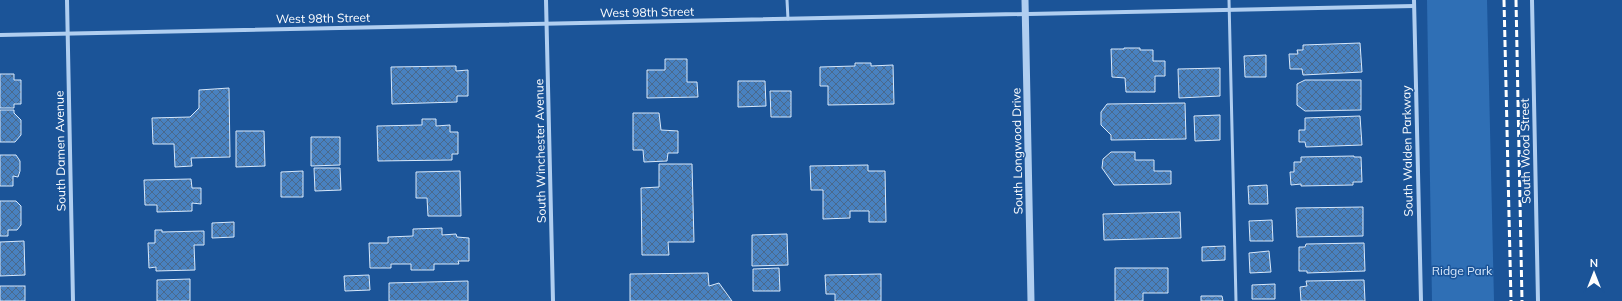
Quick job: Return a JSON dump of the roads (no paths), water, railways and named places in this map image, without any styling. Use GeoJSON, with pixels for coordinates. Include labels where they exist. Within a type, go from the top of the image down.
{"type":"FeatureCollection","features":[{"type":"Feature","properties":{"kind":"street","name":"South Damen Avenue"},"geometry":{"type":"LineString","coordinates":[[67,0],[73,301]]}},
{"type":"Feature","properties":{"kind":"street","name":"South Winchester Avenue"},"geometry":{"type":"LineString","coordinates":[[546,0],[553,301]]}},
{"type":"Feature","properties":{"kind":"street","name":"South Longwood Drive"},"geometry":{"type":"LineString","coordinates":[[1025,0],[1031,301]]}},
{"type":"Feature","properties":{"kind":"street","name":"South Walden Parkway"},"geometry":{"type":"LineString","coordinates":[[1414,0],[1421,301]]}},
{"type":"Feature","properties":{"kind":"street","name":"South Wood Street"},"geometry":{"type":"LineString","coordinates":[[1532,0],[1538,301]]}},
{"type":"Feature","properties":{"kind":"street","name":"West 98th Street"},"geometry":{"type":"LineString","coordinates":[[0,35],[1414,6]]}},
{"type":"Feature","properties":{"kind":"lane"},"geometry":{"type":"LineString","coordinates":[[787,0],[788,19]]}},
{"type":"Feature","properties":{"kind":"lane"},"geometry":{"type":"LineString","coordinates":[[1229,0],[1236,301]]}},
{"type":"Feature","properties":{"kind":"railway"},"geometry":{"type":"LineString","coordinates":[[1504,0],[1511,301]]}},
{"type":"Feature","properties":{"kind":"railway"},"geometry":{"type":"LineString","coordinates":[[1516,0],[1522,301]]}},
{"type":"Feature","properties":{"kind":"park label","name":"Ridge Park"},"geometry":{"type":"Point","coordinates":[1462,270]}}]}
